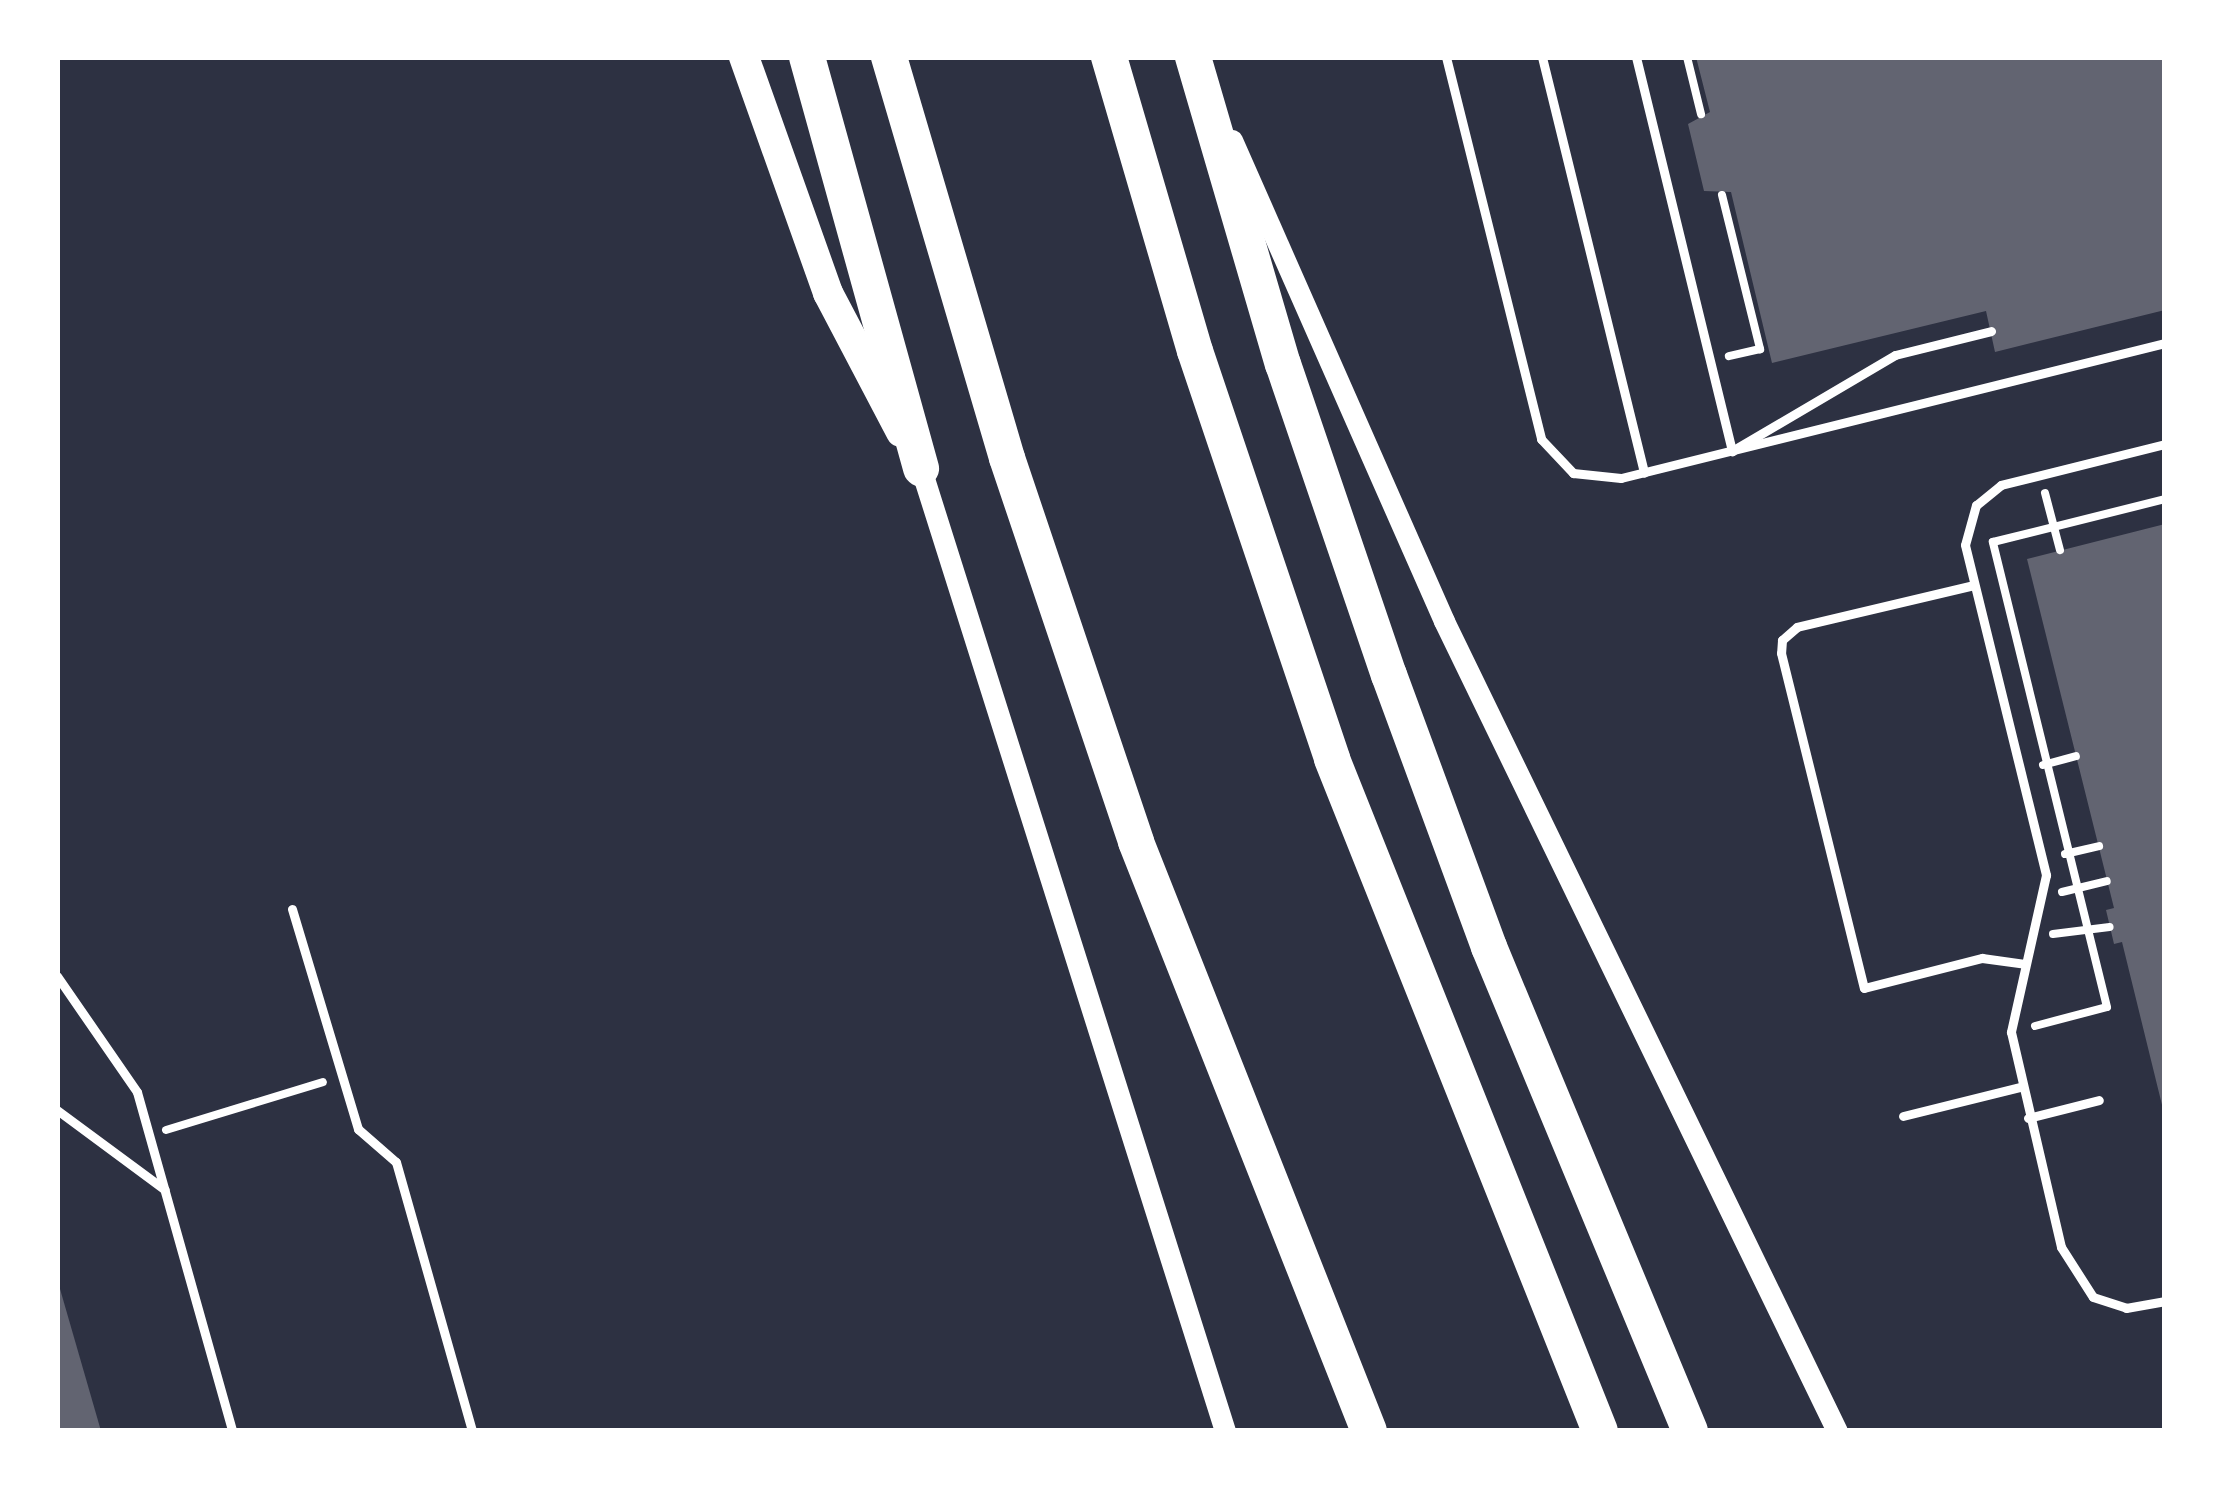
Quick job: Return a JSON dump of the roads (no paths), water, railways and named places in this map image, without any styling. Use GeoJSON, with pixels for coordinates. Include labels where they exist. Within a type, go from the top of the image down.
{"type":"FeatureCollection","features":[{"type":"Feature","properties":{"kind":"highway"},"geometry":{"type":"LineString","coordinates":[[807,57],[921,470]]}},
{"type":"Feature","properties":{"kind":"highway"},"geometry":{"type":"LineString","coordinates":[[889,57],[1000,439],[1136,842],[1369,1431]]}},
{"type":"Feature","properties":{"kind":"highway"},"geometry":{"type":"LineString","coordinates":[[1109,57],[1195,351],[1312,704],[1436,1034],[1600,1431]]}},
{"type":"Feature","properties":{"kind":"highway"},"geometry":{"type":"LineString","coordinates":[[1195,57],[1283,364],[1396,694],[1490,947],[1690,1431]]}},
{"type":"Feature","properties":{"kind":"main road"},"geometry":{"type":"LineString","coordinates":[[744,57],[828,293],[921,470]]}},
{"type":"Feature","properties":{"kind":"street"},"geometry":{"type":"LineString","coordinates":[[1195,57],[1394,515],[1838,1431]]}},
{"type":"Feature","properties":{"kind":"street"},"geometry":{"type":"LineString","coordinates":[[921,470],[1225,1431]]}},
{"type":"Feature","properties":{"kind":"lane"},"geometry":{"type":"LineString","coordinates":[[1446,57],[1541,439],[1563,467],[1585,477],[1644,473],[2165,343]]}},
{"type":"Feature","properties":{"kind":"lane"},"geometry":{"type":"LineString","coordinates":[[1542,57],[1644,473]]}},
{"type":"Feature","properties":{"kind":"lane"},"geometry":{"type":"LineString","coordinates":[[1636,57],[1732,451]]}},
{"type":"Feature","properties":{"kind":"lane"},"geometry":{"type":"LineString","coordinates":[[1732,451],[1895,356],[1991,331]]}},
{"type":"Feature","properties":{"kind":"lane"},"geometry":{"type":"LineString","coordinates":[[2165,444],[1991,490],[1967,524],[1974,585],[2047,875],[2011,1032],[2020,1087],[2075,1280],[2116,1307],[2165,1301]]}},
{"type":"Feature","properties":{"kind":"lane"},"geometry":{"type":"LineString","coordinates":[[1974,585],[1797,627],[1781,640],[1780,653],[1864,988],[1982,958],[2025,964]]}},
{"type":"Feature","properties":{"kind":"lane"},"geometry":{"type":"LineString","coordinates":[[292,910],[358,1129],[396,1162],[472,1431]]}},
{"type":"Feature","properties":{"kind":"lane"},"geometry":{"type":"LineString","coordinates":[[57,976],[137,1092],[232,1431]]}},
{"type":"Feature","properties":{"kind":"lane"},"geometry":{"type":"LineString","coordinates":[[1903,1116],[2020,1087]]}},
{"type":"Feature","properties":{"kind":"lane"},"geometry":{"type":"LineString","coordinates":[[2028,1118],[2099,1100]]}},
{"type":"Feature","properties":{"kind":"lane"},"geometry":{"type":"LineString","coordinates":[[57,1110],[165,1190]]}}]}
